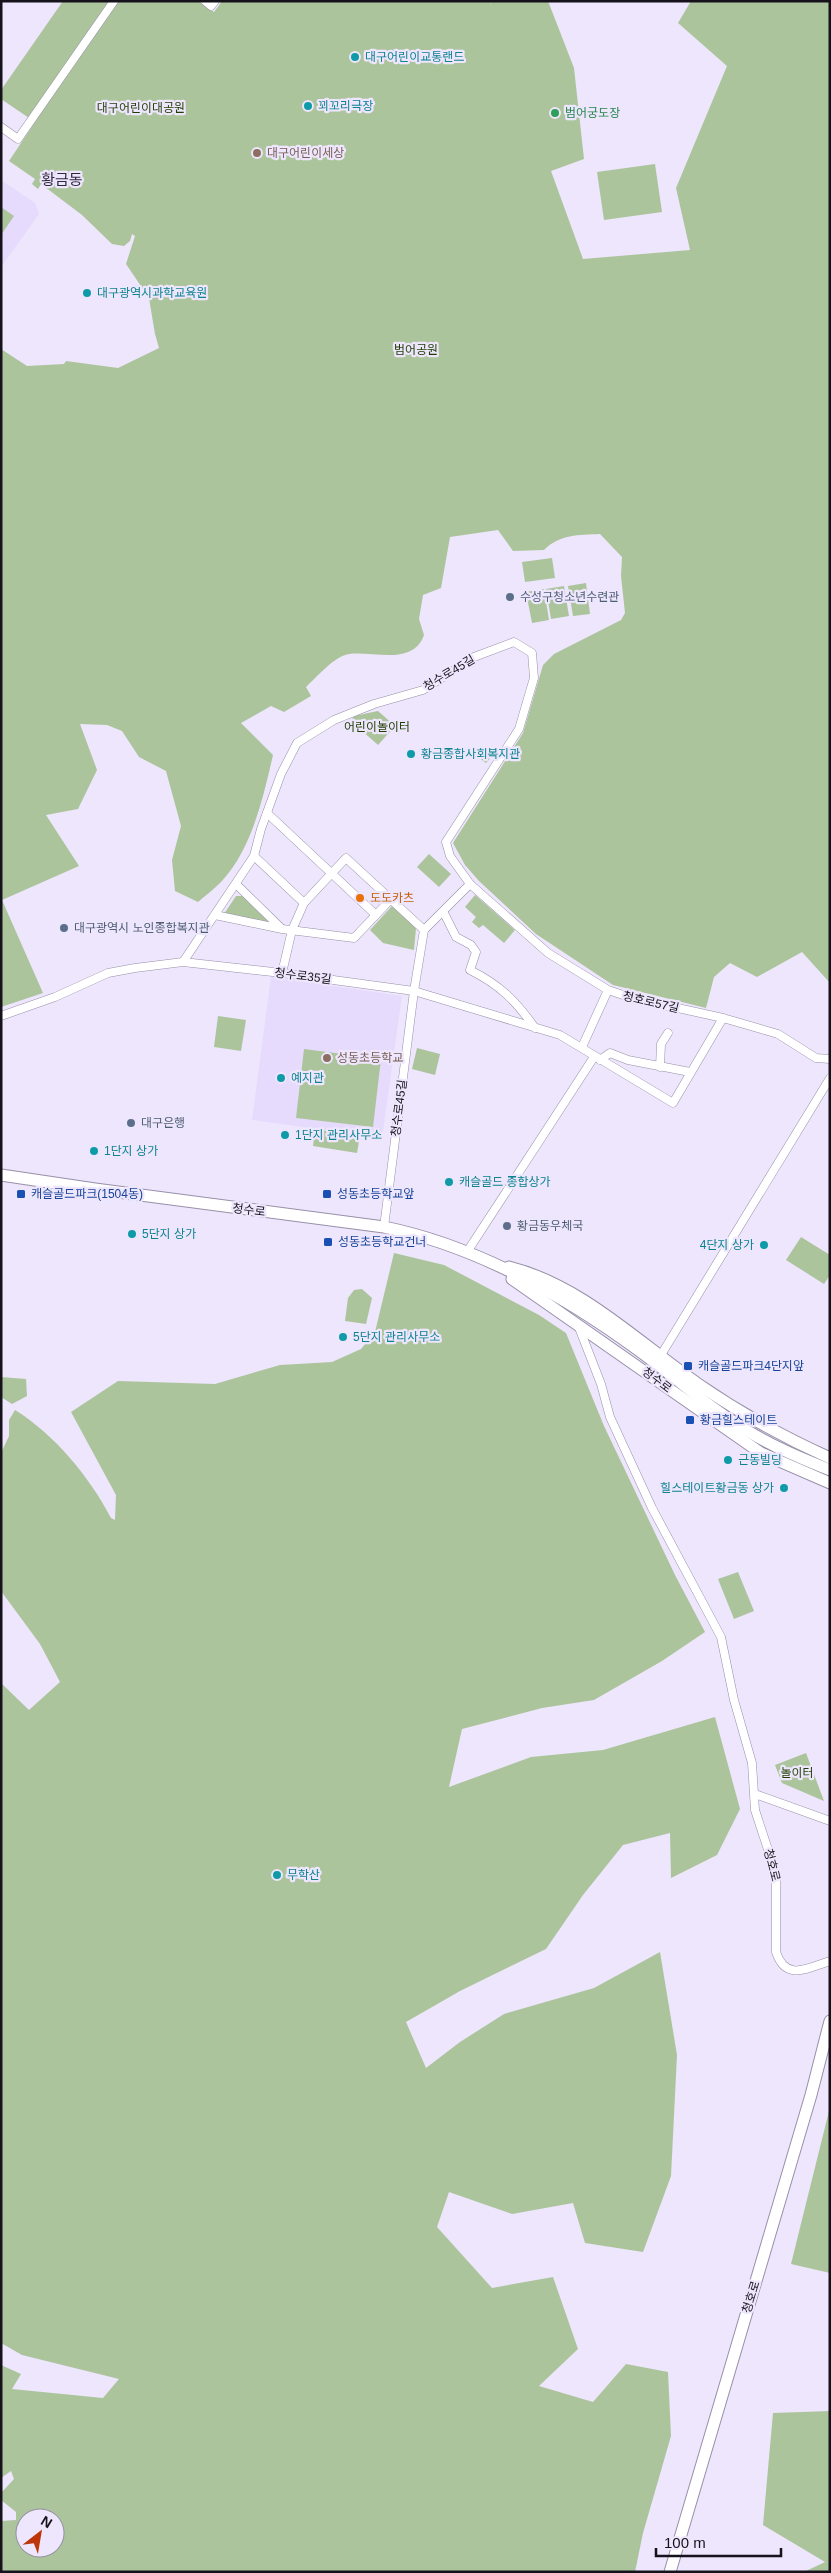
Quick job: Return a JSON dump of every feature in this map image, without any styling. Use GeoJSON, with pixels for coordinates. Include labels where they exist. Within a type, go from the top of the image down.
{"type":"FeatureCollection","features":[{"type":"Feature","properties":{"kind":"main road","name":"청수로"},"geometry":{"type":"LineString","coordinates":[[1,1174],[95,1189],[384,1227],[417,1234],[493,1263],[544,1290],[640,1352],[703,1402],[751,1433],[830,1470]]}},
{"type":"Feature","properties":{"kind":"main road","name":"청수로"},"geometry":{"type":"LineString","coordinates":[[493,1263],[529,1272],[547,1281],[619,1323],[696,1383],[743,1415],[830,1458]]}},
{"type":"Feature","properties":{"kind":"main road","name":"청수로"},"geometry":{"type":"LineString","coordinates":[[493,1263],[521,1287],[761,1453],[830,1483]]}},
{"type":"Feature","properties":{"kind":"main road","name":"청호로"},"geometry":{"type":"LineString","coordinates":[[670,2572],[811,2095],[830,2021]]}},
{"type":"Feature","properties":{"kind":"street"},"geometry":{"type":"LineString","coordinates":[[1,127],[18,138],[114,1]]}},
{"type":"Feature","properties":{"kind":"street"},"geometry":{"type":"LineString","coordinates":[[205,1],[211,6],[215,1]]}},
{"type":"Feature","properties":{"kind":"street","name":"청수로45길"},"geometry":{"type":"LineString","coordinates":[[183,962],[254,856],[281,774],[297,743],[334,720],[374,704],[423,690],[474,657],[514,642],[532,653],[534,678],[519,729],[446,842],[450,856],[470,884]]}},
{"type":"Feature","properties":{"kind":"street"},"geometry":{"type":"LineString","coordinates":[[267,813],[376,915]]}},
{"type":"Feature","properties":{"kind":"street"},"geometry":{"type":"LineString","coordinates":[[254,856],[304,903]]}},
{"type":"Feature","properties":{"kind":"street"},"geometry":{"type":"LineString","coordinates":[[282,973],[292,930],[304,903],[346,858],[424,930],[444,913],[470,884]]}},
{"type":"Feature","properties":{"kind":"street"},"geometry":{"type":"LineString","coordinates":[[236,884],[282,929]]}},
{"type":"Feature","properties":{"kind":"street","name":"청호로57길"},"geometry":{"type":"LineString","coordinates":[[470,884],[548,953],[608,990],[632,998],[723,1018],[778,1034],[816,1058],[830,1058]]}},
{"type":"Feature","properties":{"kind":"street"},"geometry":{"type":"LineString","coordinates":[[216,915],[282,929],[354,938],[391,899]]}},
{"type":"Feature","properties":{"kind":"street"},"geometry":{"type":"LineString","coordinates":[[444,913],[456,937],[471,945],[476,952],[470,970],[484,977],[517,1002],[535,1028]]}},
{"type":"Feature","properties":{"kind":"street","name":"청수로45길"},"geometry":{"type":"LineString","coordinates":[[384,1227],[414,991],[424,930]]}},
{"type":"Feature","properties":{"kind":"street","name":"청수로35길"},"geometry":{"type":"LineString","coordinates":[[1,1016],[55,997],[108,973],[183,962],[282,973],[414,991],[560,1035],[673,1103],[723,1018]]}},
{"type":"Feature","properties":{"kind":"street"},"geometry":{"type":"LineString","coordinates":[[582,1047],[608,990]]}},
{"type":"Feature","properties":{"kind":"street"},"geometry":{"type":"LineString","coordinates":[[660,1067],[661,1044],[668,1033]]}},
{"type":"Feature","properties":{"kind":"street"},"geometry":{"type":"LineString","coordinates":[[467,1252],[597,1059],[610,1053],[628,1060],[690,1072]]}},
{"type":"Feature","properties":{"kind":"street","name":"청수로"},"geometry":{"type":"LineString","coordinates":[[661,1355],[830,1078]]}},
{"type":"Feature","properties":{"kind":"street"},"geometry":{"type":"LineString","coordinates":[[577,1324],[601,1384],[610,1417],[652,1508],[721,1638],[734,1700],[752,1763],[756,1794],[830,1821]]}},
{"type":"Feature","properties":{"kind":"street","name":"청호로"},"geometry":{"type":"LineString","coordinates":[[756,1794],[755,1810],[776,1874],[776,1952],[780,1963],[785,1969],[793,1971],[830,1961]]}},
{"type":"Feature","properties":{"kind":"shaded area"},"geometry":{"type":"Polygon","coordinates":[[[1,180],[35,203],[39,214],[1,267],[1,180]]]}},
{"type":"Feature","properties":{"kind":"shaded area","name":"성동초등학교"},"geometry":{"type":"Polygon","coordinates":[[[271,977],[402,996],[382,1138],[252,1120],[271,977]]]}},
{"type":"Feature","properties":{"kind":"green space","name":"범어공원"},"geometry":{"type":"Polygon","coordinates":[[[63,1],[198,1],[214,12],[222,1],[489,1],[491,4],[490,1],[548,1],[574,68],[584,159],[551,171],[583,259],[690,250],[676,188],[727,66],[678,23],[691,1],[830,1],[830,983],[802,952],[757,977],[730,963],[714,977],[706,1008],[613,985],[536,934],[479,881],[465,865],[453,843],[523,733],[543,665],[554,654],[621,620],[625,613],[621,576],[622,557],[600,534],[563,538],[544,550],[513,551],[498,530],[450,537],[441,588],[423,595],[419,619],[424,635],[419,645],[411,651],[402,654],[349,654],[343,656],[331,663],[306,687],[311,696],[284,712],[271,706],[241,723],[273,755],[255,822],[241,854],[221,882],[198,902],[175,891],[172,860],[181,826],[166,771],[139,757],[122,731],[107,725],[80,724],[97,770],[78,809],[46,815],[79,866],[2,900],[43,993],[1,1007],[1,349],[27,366],[64,364],[66,361],[118,368],[159,348],[149,298],[126,264],[135,236],[132,234],[130,241],[124,246],[112,244],[82,215],[41,184],[38,189],[32,184],[35,179],[9,161],[35,122],[1,99],[1,90],[63,1]]]}},
{"type":"Feature","properties":{"kind":"green space"},"geometry":{"type":"Polygon","coordinates":[[[655,164],[662,212],[604,220],[597,172],[655,164]]]}},
{"type":"Feature","properties":{"kind":"green space"},"geometry":{"type":"Polygon","coordinates":[[[1,207],[14,216],[1,235],[1,207]]]}},
{"type":"Feature","properties":{"kind":"green space"},"geometry":{"type":"Polygon","coordinates":[[[552,558],[555,578],[525,582],[522,562],[552,558]]]}},
{"type":"Feature","properties":{"kind":"green space"},"geometry":{"type":"Polygon","coordinates":[[[586,583],[590,614],[573,616],[568,586],[586,583]]]}},
{"type":"Feature","properties":{"kind":"green space"},"geometry":{"type":"Polygon","coordinates":[[[564,586],[569,616],[551,619],[546,589],[564,586]]]}},
{"type":"Feature","properties":{"kind":"green space"},"geometry":{"type":"Polygon","coordinates":[[[544,589],[549,620],[532,623],[526,592],[544,589]]]}},
{"type":"Feature","properties":{"kind":"green space","name":"어린이놀이터"},"geometry":{"type":"Polygon","coordinates":[[[378,711],[395,726],[378,745],[351,721],[354,716],[378,711]]]}},
{"type":"Feature","properties":{"kind":"green space"},"geometry":{"type":"Polygon","coordinates":[[[485,746],[494,754],[486,763],[474,754],[485,746]]]}},
{"type":"Feature","properties":{"kind":"green space"},"geometry":{"type":"Polygon","coordinates":[[[429,854],[451,874],[439,887],[417,867],[429,854]]]}},
{"type":"Feature","properties":{"kind":"green space"},"geometry":{"type":"Polygon","coordinates":[[[475,895],[515,930],[504,943],[483,925],[479,928],[472,922],[476,917],[465,907],[475,895]]]}},
{"type":"Feature","properties":{"kind":"green space"},"geometry":{"type":"Polygon","coordinates":[[[236,896],[243,896],[275,926],[224,914],[236,896]]]}},
{"type":"Feature","properties":{"kind":"green space"},"geometry":{"type":"Polygon","coordinates":[[[392,906],[416,928],[414,950],[383,943],[370,930],[392,906]]]}},
{"type":"Feature","properties":{"kind":"green space"},"geometry":{"type":"Polygon","coordinates":[[[218,1016],[246,1020],[241,1051],[214,1047],[218,1016]]]}},
{"type":"Feature","properties":{"kind":"green space"},"geometry":{"type":"Polygon","coordinates":[[[417,1048],[440,1054],[435,1075],[412,1069],[417,1048]]]}},
{"type":"Feature","properties":{"kind":"green space"},"geometry":{"type":"Polygon","coordinates":[[[304,1049],[381,1059],[373,1127],[296,1118],[304,1049]]]}},
{"type":"Feature","properties":{"kind":"green space"},"geometry":{"type":"Polygon","coordinates":[[[315,1129],[360,1136],[357,1153],[313,1146],[315,1129]]]}},
{"type":"Feature","properties":{"kind":"green space"},"geometry":{"type":"Polygon","coordinates":[[[801,1237],[830,1255],[830,1275],[824,1284],[786,1260],[801,1237]]]}},
{"type":"Feature","properties":{"kind":"green space"},"geometry":{"type":"Polygon","coordinates":[[[394,1253],[444,1265],[539,1315],[566,1333],[604,1426],[675,1575],[705,1632],[662,1661],[594,1700],[542,1708],[462,1729],[449,1787],[531,1757],[603,1750],[715,1717],[740,1809],[717,1855],[671,1878],[670,1833],[623,1845],[583,1895],[546,1949],[460,1991],[406,2022],[426,2068],[460,2042],[504,2014],[594,1988],[660,1952],[677,2055],[671,2176],[643,2252],[585,2243],[573,2203],[512,2214],[449,2192],[437,2227],[492,2288],[553,2277],[578,2349],[539,2386],[593,2402],[626,2364],[668,2372],[671,2436],[643,2533],[635,2572],[1,2572],[1,2521],[15,2520],[15,2558],[65,2558],[65,2508],[15,2508],[15,2511],[1,2500],[1,2493],[14,2479],[11,2471],[1,2478],[1,2365],[21,2374],[12,2389],[103,2398],[119,2379],[22,2355],[1,2343],[1,1683],[29,1710],[60,1682],[40,1644],[1,1591],[1,1453],[9,1436],[9,1420],[15,1410],[30,1420],[57,1444],[82,1472],[111,1518],[115,1520],[116,1495],[71,1412],[118,1381],[215,1384],[280,1365],[332,1362],[361,1349],[375,1332],[394,1253]]]}},
{"type":"Feature","properties":{"kind":"green space"},"geometry":{"type":"Polygon","coordinates":[[[362,1289],[372,1298],[366,1324],[345,1321],[348,1298],[354,1290],[362,1289]]]}},
{"type":"Feature","properties":{"kind":"green space"},"geometry":{"type":"Polygon","coordinates":[[[1,1377],[26,1379],[27,1396],[12,1404],[1,1397],[1,1377]]]}},
{"type":"Feature","properties":{"kind":"green space"},"geometry":{"type":"Polygon","coordinates":[[[738,1572],[754,1611],[734,1619],[718,1579],[738,1572]]]}},
{"type":"Feature","properties":{"kind":"green space","name":"놀이터"},"geometry":{"type":"Polygon","coordinates":[[[806,1753],[824,1801],[782,1783],[775,1765],[806,1753]]]}},
{"type":"Feature","properties":{"kind":"green space"},"geometry":{"type":"Polygon","coordinates":[[[830,2107],[830,2273],[791,2264],[830,2107]]]}},
{"type":"Feature","properties":{"kind":"green space"},"geometry":{"type":"Polygon","coordinates":[[[830,2411],[830,2572],[804,2572],[825,2562],[763,2525],[773,2413],[830,2411]]]}},
{"type":"Feature","properties":{"kind":"place","name":"대구어린이교통랜드"},"geometry":{"type":"Point","coordinates":[355,57]}},
{"type":"Feature","properties":{"kind":"place","name":"꾀꼬리극장"},"geometry":{"type":"Point","coordinates":[308,106]}},
{"type":"Feature","properties":{"kind":"place","name":"범어궁도장"},"geometry":{"type":"Point","coordinates":[555,113]}},
{"type":"Feature","properties":{"kind":"place","name":"대구어린이세상"},"geometry":{"type":"Point","coordinates":[257,153]}},
{"type":"Feature","properties":{"kind":"place","name":"대구광역시과학교육원"},"geometry":{"type":"Point","coordinates":[87,293]}},
{"type":"Feature","properties":{"kind":"place","name":"수성구청소년수련관"},"geometry":{"type":"Point","coordinates":[510,597]}},
{"type":"Feature","properties":{"kind":"place","name":"황금종합사회복지관"},"geometry":{"type":"Point","coordinates":[411,754]}},
{"type":"Feature","properties":{"kind":"place","name":"도도카츠"},"geometry":{"type":"Point","coordinates":[360,898]}},
{"type":"Feature","properties":{"kind":"place","name":"대구광역시 노인종합복지관"},"geometry":{"type":"Point","coordinates":[64,928]}},
{"type":"Feature","properties":{"kind":"place","name":"성동초등학교"},"geometry":{"type":"Point","coordinates":[327,1058]}},
{"type":"Feature","properties":{"kind":"place","name":"예지관"},"geometry":{"type":"Point","coordinates":[281,1078]}},
{"type":"Feature","properties":{"kind":"place","name":"대구은행"},"geometry":{"type":"Point","coordinates":[131,1123]}},
{"type":"Feature","properties":{"kind":"place","name":"1단지 관리사무소"},"geometry":{"type":"Point","coordinates":[285,1135]}},
{"type":"Feature","properties":{"kind":"place","name":"1단지 상가"},"geometry":{"type":"Point","coordinates":[94,1151]}},
{"type":"Feature","properties":{"kind":"place","name":"캐슬골드 종합상가"},"geometry":{"type":"Point","coordinates":[449,1182]}},
{"type":"Feature","properties":{"kind":"place","name":"캐슬골드파크(1504동)"},"geometry":{"type":"Point","coordinates":[21,1194]}},
{"type":"Feature","properties":{"kind":"place","name":"성동초등학교앞"},"geometry":{"type":"Point","coordinates":[327,1194]}},
{"type":"Feature","properties":{"kind":"place","name":"황금동우체국"},"geometry":{"type":"Point","coordinates":[507,1226]}},
{"type":"Feature","properties":{"kind":"place","name":"5단지 상가"},"geometry":{"type":"Point","coordinates":[132,1234]}},
{"type":"Feature","properties":{"kind":"place","name":"성동초등학교건너"},"geometry":{"type":"Point","coordinates":[328,1242]}},
{"type":"Feature","properties":{"kind":"place","name":"4단지 상가"},"geometry":{"type":"Point","coordinates":[764,1245]}},
{"type":"Feature","properties":{"kind":"place","name":"5단지 관리사무소"},"geometry":{"type":"Point","coordinates":[343,1337]}},
{"type":"Feature","properties":{"kind":"place","name":"캐슬골드파크4단지앞"},"geometry":{"type":"Point","coordinates":[688,1366]}},
{"type":"Feature","properties":{"kind":"place","name":"황금힐스테이트"},"geometry":{"type":"Point","coordinates":[690,1420]}},
{"type":"Feature","properties":{"kind":"place","name":"근동빌딩"},"geometry":{"type":"Point","coordinates":[728,1460]}},
{"type":"Feature","properties":{"kind":"place","name":"힐스테이트황금동 상가"},"geometry":{"type":"Point","coordinates":[784,1488]}},
{"type":"Feature","properties":{"kind":"place","name":"무학산"},"geometry":{"type":"Point","coordinates":[277,1875]}},
{"type":"Feature","properties":{"kind":"district","name":"황금동"},"geometry":{"type":"Point","coordinates":[62,179]}},
{"type":"Feature","properties":{"kind":"park label","name":"대구어린이대공원"},"geometry":{"type":"Point","coordinates":[141,108]}}]}
